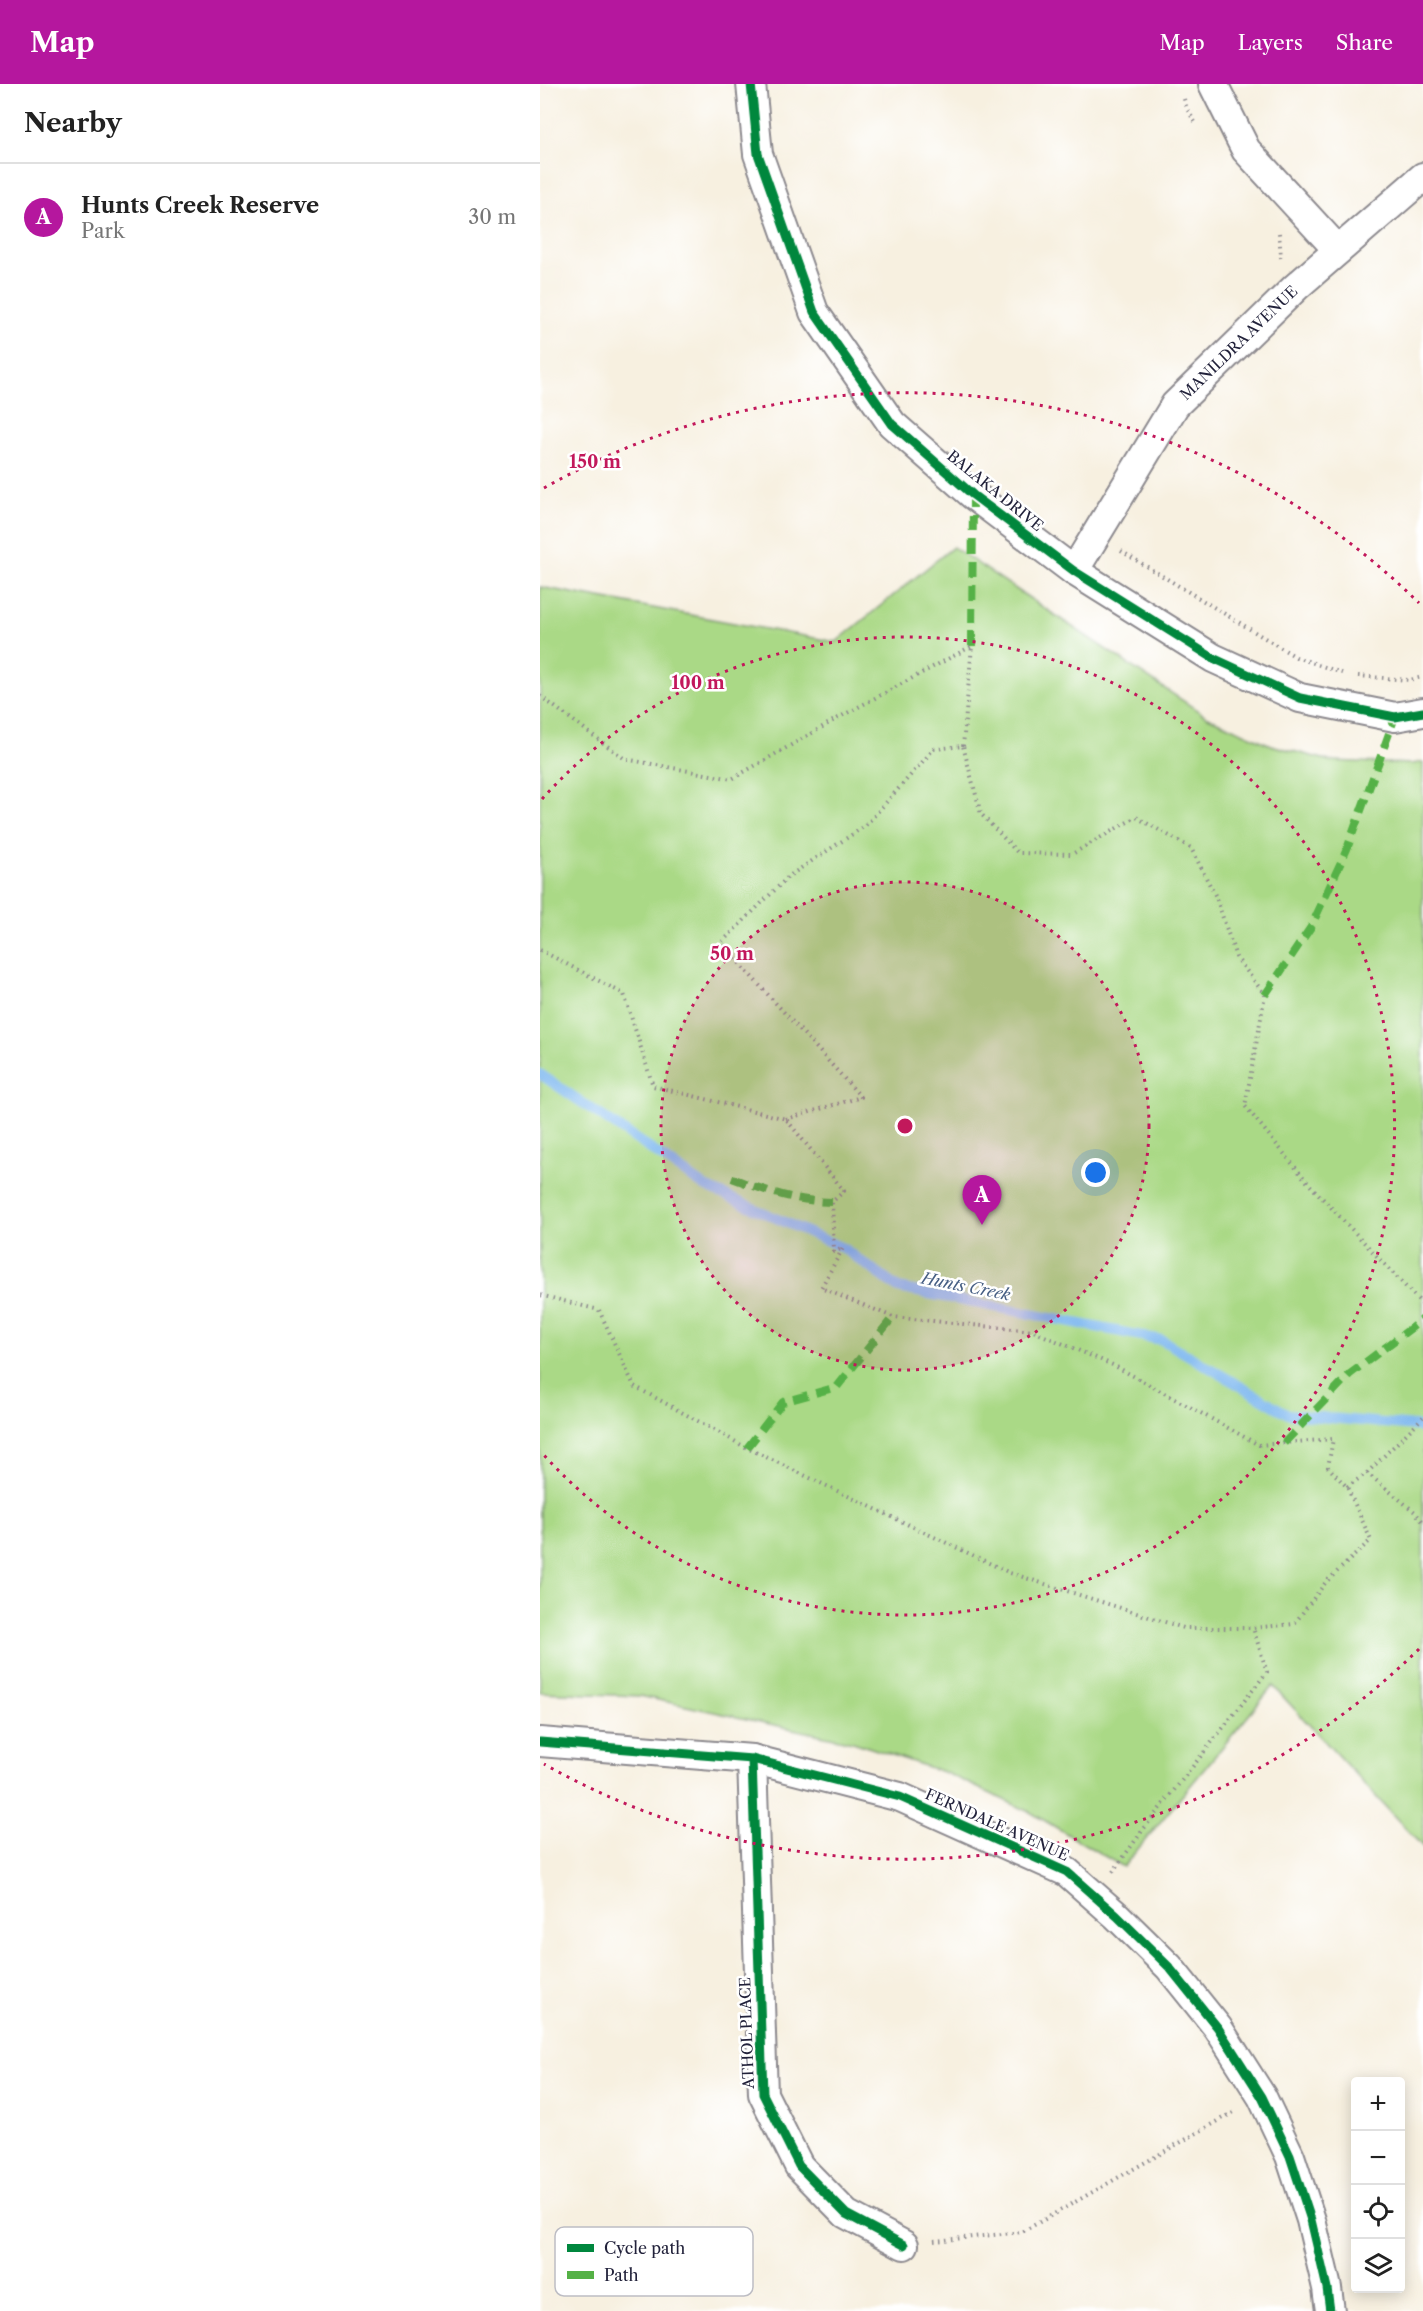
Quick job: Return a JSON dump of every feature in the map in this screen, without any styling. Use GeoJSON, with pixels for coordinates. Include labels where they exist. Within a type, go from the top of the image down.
{"type":"FeatureCollection","features":[{"type":"Feature","properties":{"kind":"street","name":"BALAKA DRIVE"},"geometry":{"type":"LineString","coordinates":[[751,84],[758,154],[814,312],[892,424],[973,495],[1074,571],[1213,658],[1300,698],[1395,717],[1423,712]]}},
{"type":"Feature","properties":{"kind":"street"},"geometry":{"type":"LineString","coordinates":[[1213,84],[1246,150],[1338,250]]}},
{"type":"Feature","properties":{"kind":"street","name":"MANILDRA AVENUE"},"geometry":{"type":"LineString","coordinates":[[1074,571],[1175,405],[1296,287],[1423,177]]}},
{"type":"Feature","properties":{"kind":"street","name":"FERNDALE AVENUE"},"geometry":{"type":"LineString","coordinates":[[540,1742],[752,1759],[900,1797],[1067,1872],[1169,1967],[1218,2028],[1262,2097],[1290,2156],[1311,2220],[1328,2289],[1330,2311]]}},
{"type":"Feature","properties":{"kind":"street","name":"ATHOL PLACE"},"geometry":{"type":"LineString","coordinates":[[752,1759],[763,2094],[799,2166],[846,2214],[904,2245]]}},
{"type":"Feature","properties":{"kind":"path"},"geometry":{"type":"LineString","coordinates":[[1096,537],[1296,657],[1350,675],[1409,680],[1423,677]]}},
{"type":"Feature","properties":{"kind":"path"},"geometry":{"type":"LineString","coordinates":[[540,696],[625,759],[732,779],[838,718],[972,646],[963,746],[981,814],[1018,854],[1072,854],[1136,817],[1191,848],[1216,897],[1236,957],[1265,995],[1245,1106],[1309,1184],[1423,1305]]}},
{"type":"Feature","properties":{"kind":"path"},"geometry":{"type":"LineString","coordinates":[[540,950],[624,993],[653,1086],[786,1119],[861,1098],[721,943],[789,876],[865,826],[934,749],[963,746]]}},
{"type":"Feature","properties":{"kind":"path"},"geometry":{"type":"LineString","coordinates":[[540,1295],[599,1310],[634,1386],[747,1449],[1010,1573],[1184,1628],[1253,1628],[1294,1624],[1326,1582],[1371,1540],[1347,1487],[1328,1467],[1333,1439],[1259,1445],[1114,1366],[1033,1331],[893,1317],[821,1288],[843,1248],[834,1251],[832,1202],[844,1191],[786,1119]]}},
{"type":"Feature","properties":{"kind":"path"},"geometry":{"type":"LineString","coordinates":[[1347,1487],[1367,1473],[1423,1417]]}},
{"type":"Feature","properties":{"kind":"path"},"geometry":{"type":"LineString","coordinates":[[1367,1473],[1415,1512],[1423,1522]]}},
{"type":"Feature","properties":{"kind":"path"},"geometry":{"type":"LineString","coordinates":[[1095,1897],[1150,1821],[1267,1672],[1253,1628]]}},
{"type":"Feature","properties":{"kind":"path"},"geometry":{"type":"LineString","coordinates":[[904,2245],[1022,2232],[1262,2097]]}},
{"type":"Feature","properties":{"kind":"green space"},"geometry":{"type":"Polygon","coordinates":[[[953,547],[1206,716],[1271,745],[1330,761],[1412,764],[1423,762],[1423,1847],[1273,1686],[1123,1867],[1030,1812],[946,1773],[853,1742],[640,1696],[540,1692],[540,587],[836,642],[953,547]]]}},
{"type":"Feature","properties":{"kind":"waterway","name":"Hunts Creek"},"geometry":{"type":"LineString","coordinates":[[540,1074],[706,1187],[843,1248],[898,1288],[1162,1340],[1288,1414],[1415,1426],[1423,1429]]}},
{"type":"Feature","properties":{"kind":"marked path"},"geometry":{"type":"LineString","coordinates":[[972,646],[973,495]]}},
{"type":"Feature","properties":{"kind":"marked path"},"geometry":{"type":"LineString","coordinates":[[1265,995],[1311,927],[1347,849],[1395,717]]}},
{"type":"Feature","properties":{"kind":"marked path"},"geometry":{"type":"LineString","coordinates":[[732,1178],[780,1194],[805,1200],[832,1202]]}},
{"type":"Feature","properties":{"kind":"marked path"},"geometry":{"type":"LineString","coordinates":[[747,1448],[783,1402],[837,1387],[893,1317]]}},
{"type":"Feature","properties":{"kind":"marked path"},"geometry":{"type":"LineString","coordinates":[[1284,1443],[1350,1374],[1423,1319]]}},
{"type":"Feature","properties":{"kind":"cycle path"},"geometry":{"type":"LineString","coordinates":[[751,84],[758,154],[814,312],[892,424],[973,495],[1074,571],[1213,658],[1300,698],[1395,717],[1423,712]]}},
{"type":"Feature","properties":{"kind":"cycle path"},"geometry":{"type":"LineString","coordinates":[[540,1742],[752,1759],[900,1797],[1067,1872],[1117,1916],[1169,1967],[1218,2028],[1262,2097],[1290,2156],[1311,2220],[1330,2311]]}},
{"type":"Feature","properties":{"kind":"cycle path"},"geometry":{"type":"LineString","coordinates":[[752,1759],[763,2094],[799,2166],[846,2214],[904,2245]]}},
{"type":"Feature","properties":{"kind":"place","name":"Hunts Creek Reserve"},"geometry":{"type":"Point","coordinates":[982,1225]}}]}
